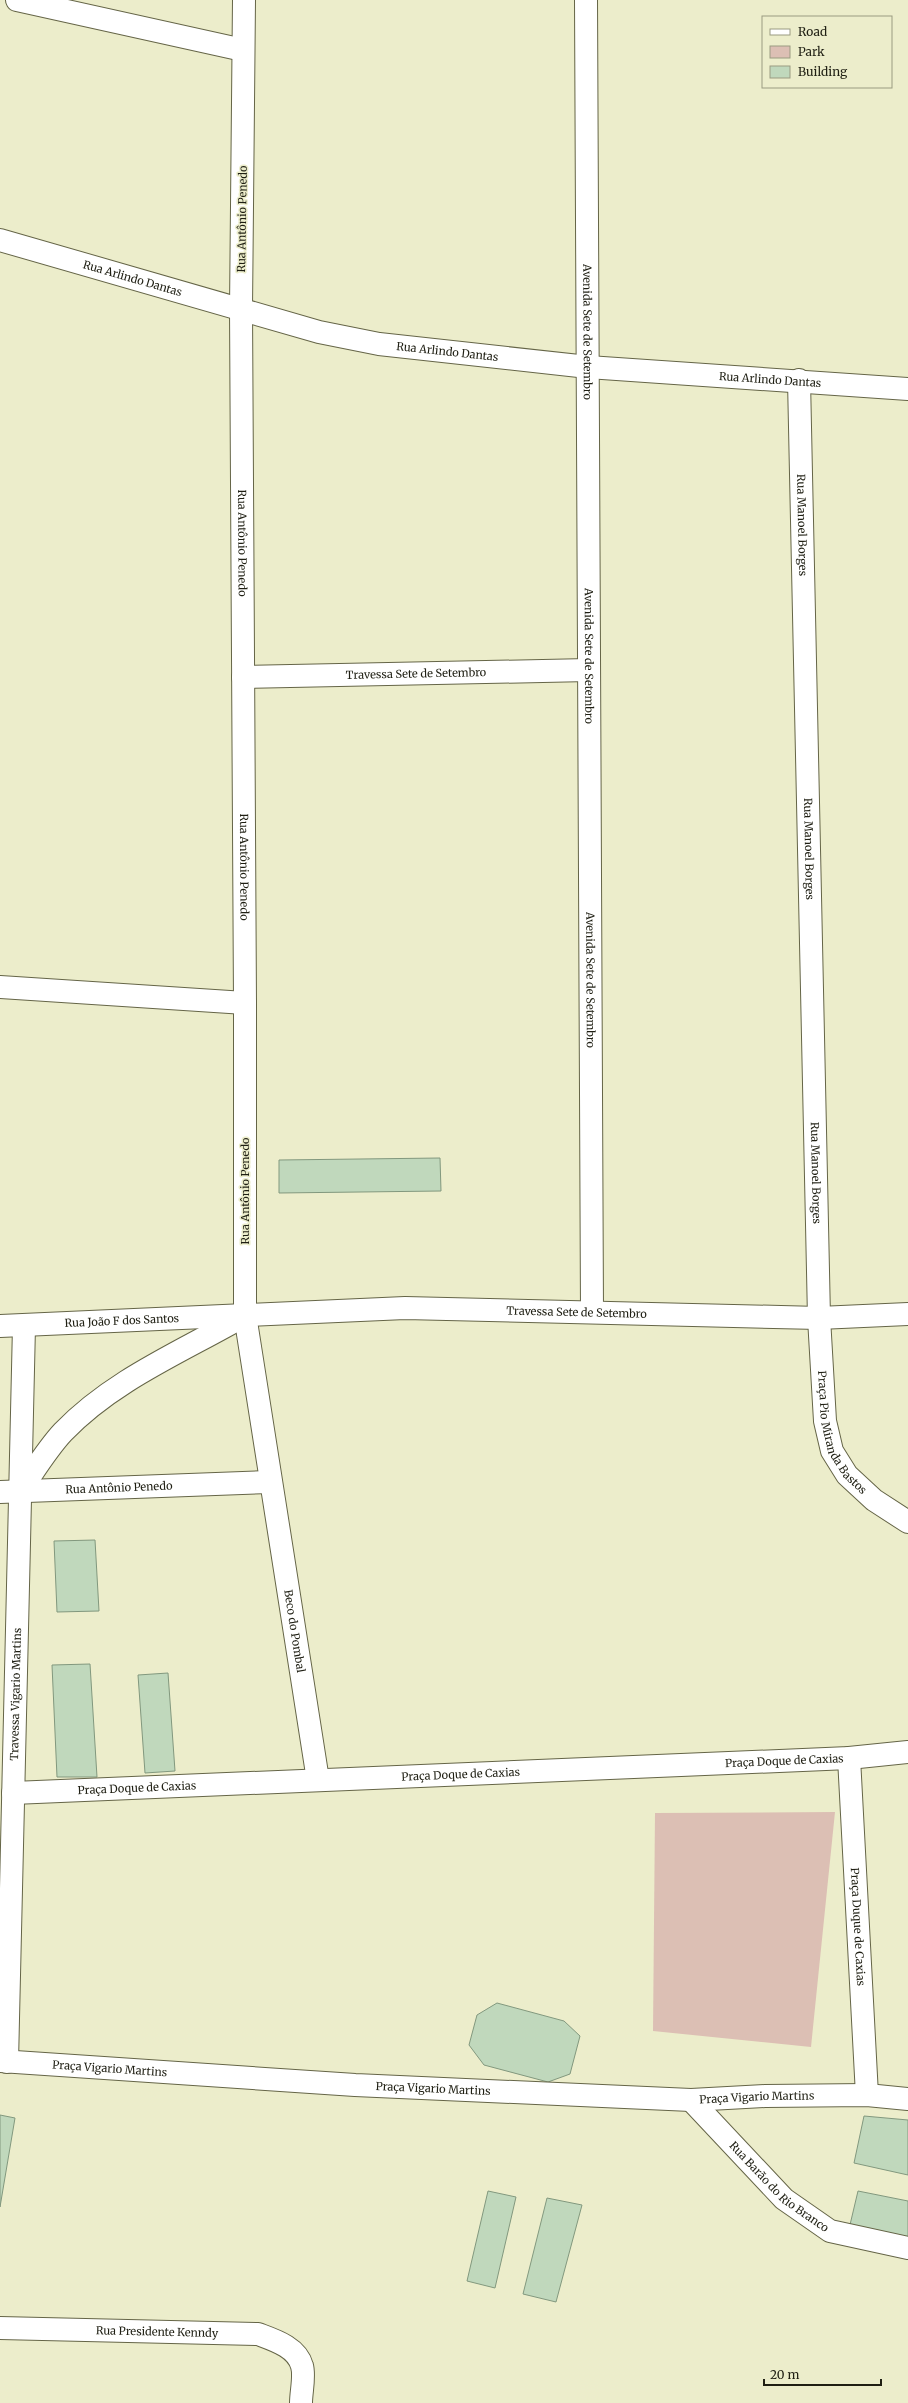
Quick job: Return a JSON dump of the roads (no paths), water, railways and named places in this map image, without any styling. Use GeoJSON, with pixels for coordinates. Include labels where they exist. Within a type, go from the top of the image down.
{"type":"FeatureCollection","features":[{"type":"Feature","properties":{"kind":"street"},"geometry":{"type":"LineString","coordinates":[[17,0],[243,50]]}},
{"type":"Feature","properties":{"kind":"street","name":"Rua Antônio Penedo"},"geometry":{"type":"LineString","coordinates":[[10,1491],[269,1482],[245,1315],[245,1003],[241,309],[244,0]]}},
{"type":"Feature","properties":{"kind":"street","name":"Avenida Sete de Setembro"},"geometry":{"type":"LineString","coordinates":[[586,0],[592,1312]]}},
{"type":"Feature","properties":{"kind":"street","name":"Rua Arlindo Dantas"},"geometry":{"type":"LineString","coordinates":[[0,240],[319,332],[379,344],[588,367],[799,380],[908,389]]}},
{"type":"Feature","properties":{"kind":"street","name":"Rua Manoel Borges"},"geometry":{"type":"LineString","coordinates":[[799,380],[819,1318]]}},
{"type":"Feature","properties":{"kind":"street","name":"Travessa Sete de Setembro"},"geometry":{"type":"LineString","coordinates":[[243,677],[589,670]]}},
{"type":"Feature","properties":{"kind":"street"},"geometry":{"type":"LineString","coordinates":[[0,986],[245,1003]]}},
{"type":"Feature","properties":{"kind":"street","name":"Travessa Sete de Setembro"},"geometry":{"type":"LineString","coordinates":[[245,1315],[405,1308],[819,1318],[908,1314]]}},
{"type":"Feature","properties":{"kind":"street"},"geometry":{"type":"LineString","coordinates":[[10,1491],[63,1432],[106,1395],[154,1364],[245,1315]]}},
{"type":"Feature","properties":{"kind":"street","name":"Rua João F dos Santos"},"geometry":{"type":"LineString","coordinates":[[0,1326],[245,1315]]}},
{"type":"Feature","properties":{"kind":"street","name":"Praça Pio Miranda Bastos"},"geometry":{"type":"LineString","coordinates":[[819,1318],[825,1421],[832,1451],[847,1475],[874,1500],[908,1522]]}},
{"type":"Feature","properties":{"kind":"street","name":"Travessa Vigario Martins"},"geometry":{"type":"LineString","coordinates":[[4,2062],[5,1923],[13,1793],[10,1491],[24,1326]]}},
{"type":"Feature","properties":{"kind":"street","name":"Beco do Pombal"},"geometry":{"type":"LineString","coordinates":[[269,1482],[318,1780]]}},
{"type":"Feature","properties":{"kind":"street","name":"Praça Doque de Caxias"},"geometry":{"type":"LineString","coordinates":[[13,1793],[849,1758],[908,1752]]}},
{"type":"Feature","properties":{"kind":"street","name":"Praça Duque de Caxias"},"geometry":{"type":"LineString","coordinates":[[849,1758],[867,2095]]}},
{"type":"Feature","properties":{"kind":"street","name":"Praça Vigario Martins"},"geometry":{"type":"LineString","coordinates":[[4,2062],[355,2085],[691,2100],[765,2096],[867,2095],[908,2098]]}},
{"type":"Feature","properties":{"kind":"street","name":"Rua Barão do Rio Branco"},"geometry":{"type":"LineString","coordinates":[[691,2100],[784,2199],[830,2231],[908,2248]]}},
{"type":"Feature","properties":{"kind":"street","name":"Rua Presidente Kenndy"},"geometry":{"type":"LineString","coordinates":[[0,2328],[258,2334],[278,2341],[291,2349],[302,2365],[301,2403]]}}]}
